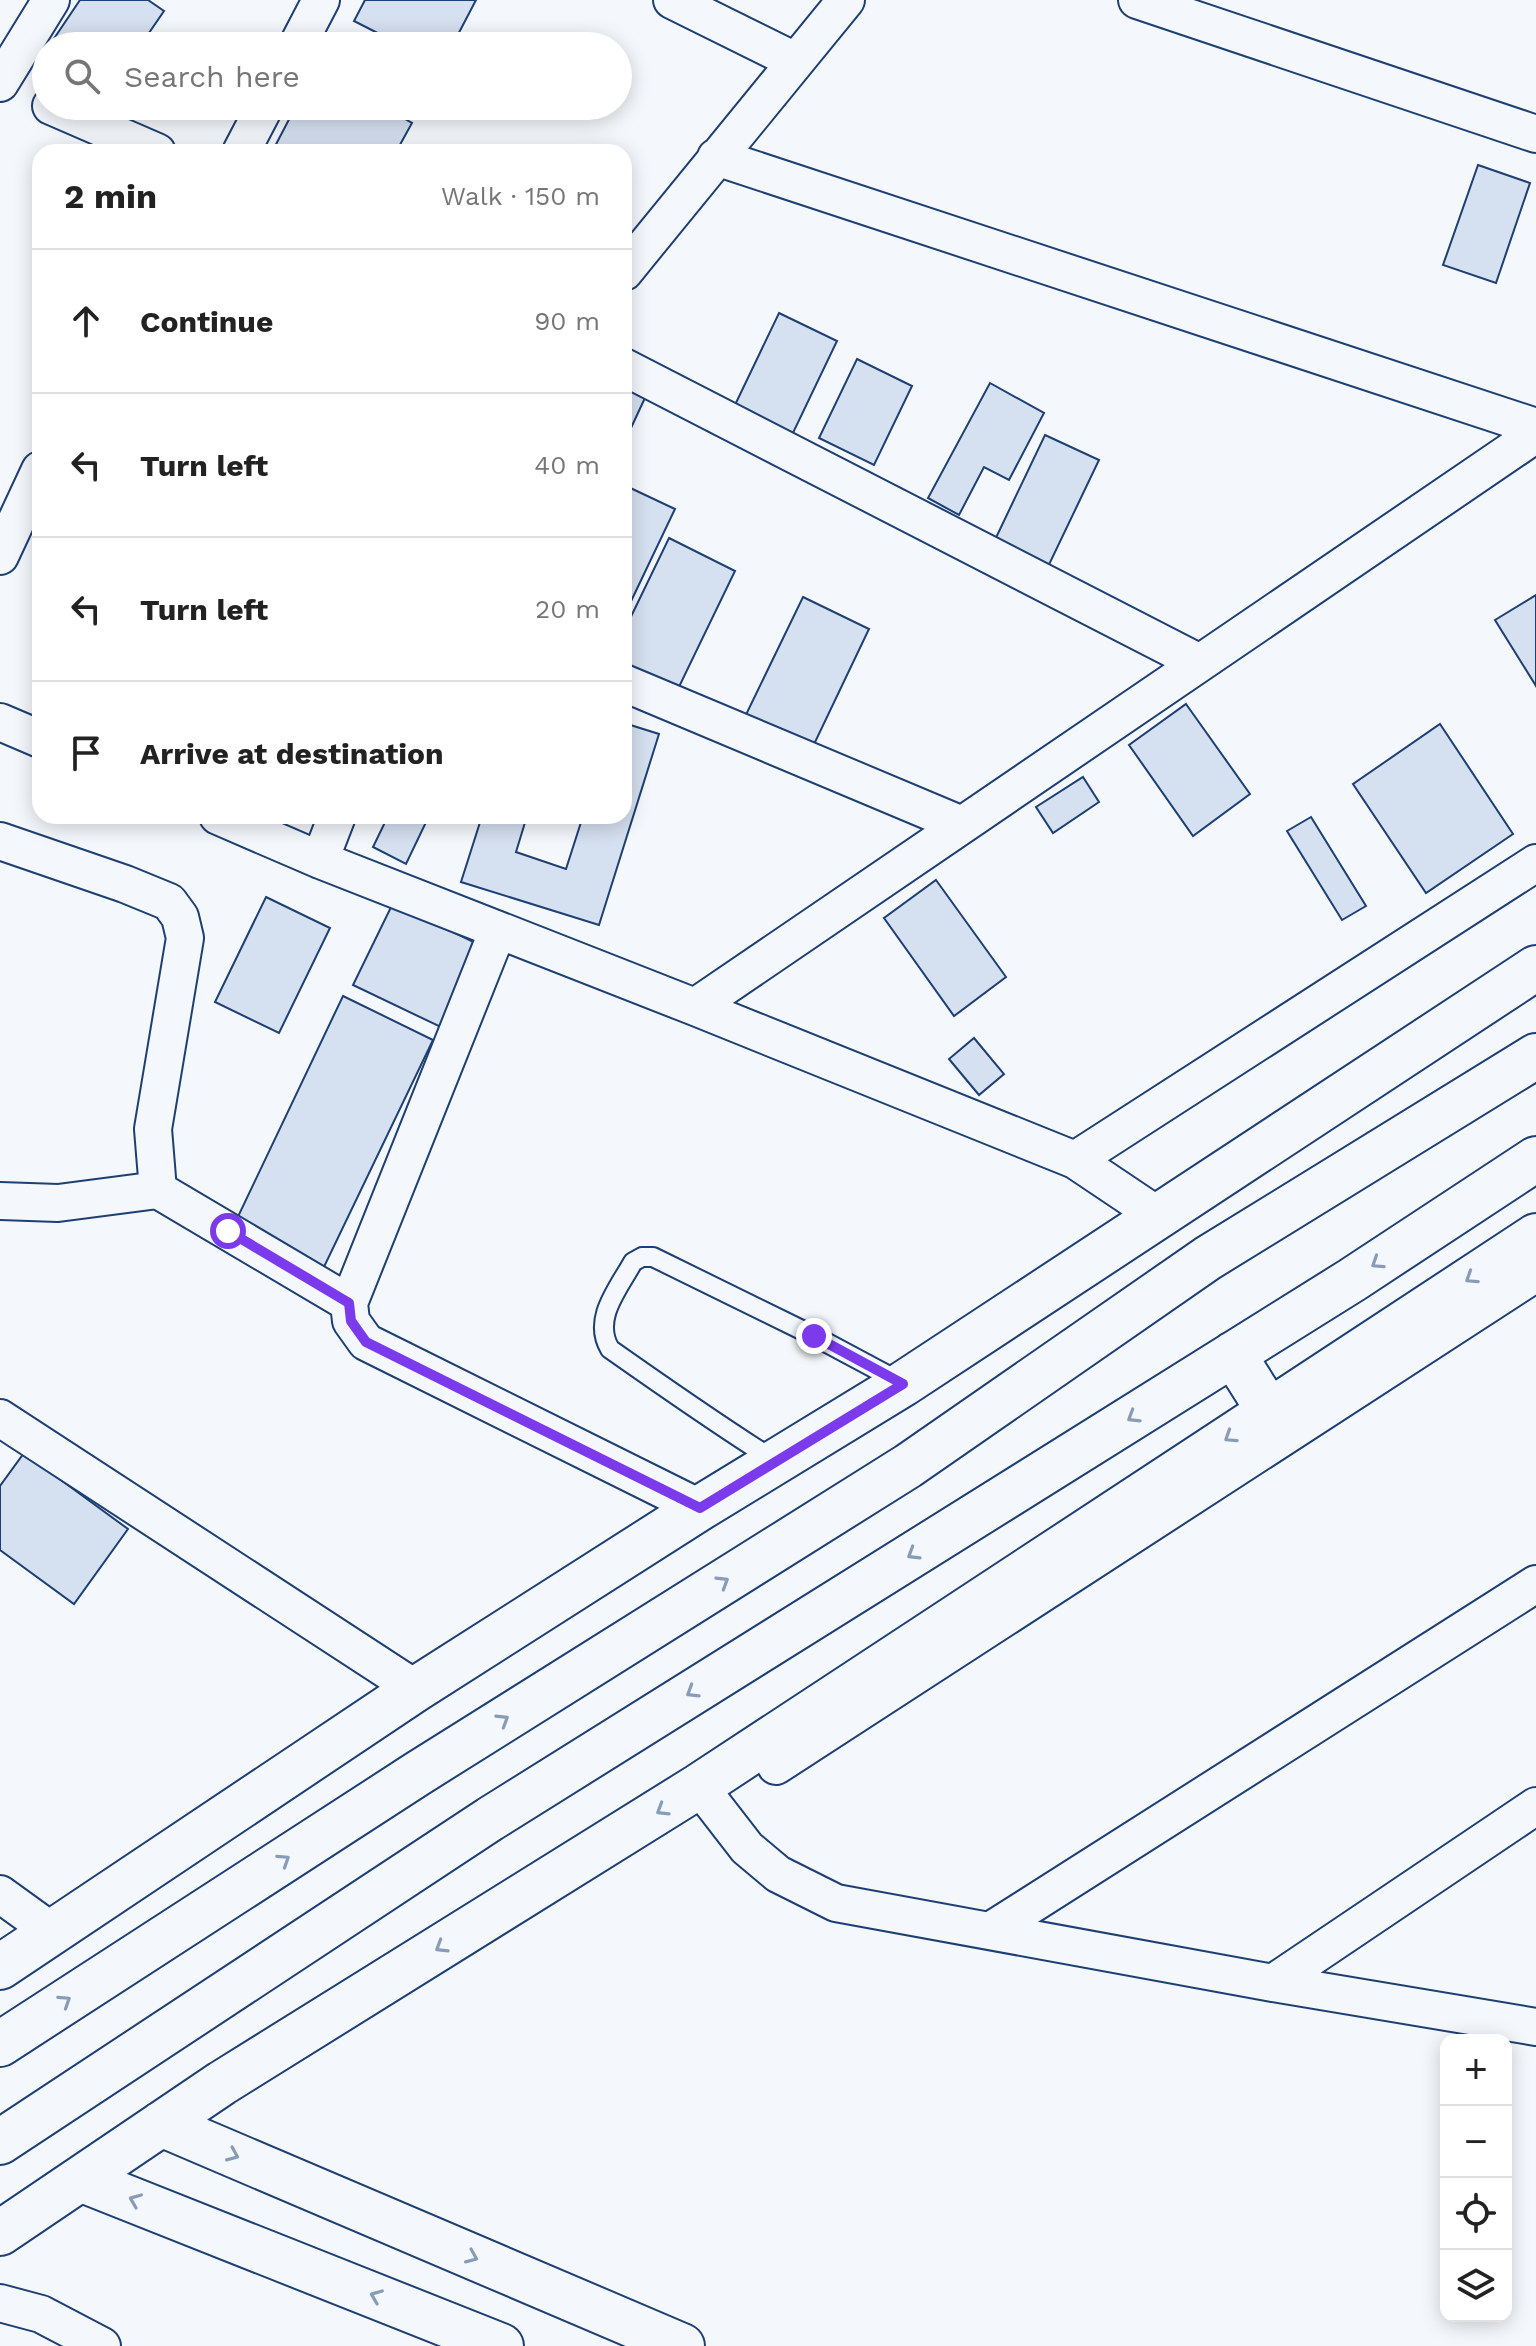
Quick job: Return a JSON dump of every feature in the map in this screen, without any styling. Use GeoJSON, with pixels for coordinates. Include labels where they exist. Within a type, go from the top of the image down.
{"type":"FeatureCollection","features":[{"type":"Feature","properties":{"kind":"main road"},"geometry":{"type":"LineString","coordinates":[[0,1967],[416,1689],[700,1508],[903,1384],[1536,968]]}},
{"type":"Feature","properties":{"kind":"main road"},"geometry":{"type":"LineString","coordinates":[[0,2044],[417,1774],[908,1466],[1208,1258],[1536,1056]]}},
{"type":"Feature","properties":{"kind":"main road"},"geometry":{"type":"LineString","coordinates":[[0,2142],[490,1819],[1352,1280],[1536,1159]]}},
{"type":"Feature","properties":{"kind":"main road"},"geometry":{"type":"LineString","coordinates":[[0,2233],[249,2066],[699,1786],[1536,1236]]}},
{"type":"Feature","properties":{"kind":"main road"},"geometry":{"type":"LineString","coordinates":[[1233,1354],[1269,1411]]}},
{"type":"Feature","properties":{"kind":"main road"},"geometry":{"type":"LineString","coordinates":[[161,2124],[682,2346]]}},
{"type":"Feature","properties":{"kind":"main road"},"geometry":{"type":"LineString","coordinates":[[80,2179],[501,2346]]}},
{"type":"Feature","properties":{"kind":"street"},"geometry":{"type":"LineString","coordinates":[[32,97],[0,83],[51,0]]}},
{"type":"Feature","properties":{"kind":"street"},"geometry":{"type":"LineString","coordinates":[[304,32],[321,0]]}},
{"type":"Feature","properties":{"kind":"street"},"geometry":{"type":"LineString","coordinates":[[672,0],[795,61]]}},
{"type":"Feature","properties":{"kind":"street"},"geometry":{"type":"LineString","coordinates":[[632,262],[846,0]]}},
{"type":"Feature","properties":{"kind":"street"},"geometry":{"type":"LineString","coordinates":[[1137,0],[1536,134]]}},
{"type":"Feature","properties":{"kind":"street"},"geometry":{"type":"LineString","coordinates":[[83,120],[139,144]]}},
{"type":"Feature","properties":{"kind":"street"},"geometry":{"type":"LineString","coordinates":[[245,144],[258,120]]}},
{"type":"Feature","properties":{"kind":"street"},"geometry":{"type":"LineString","coordinates":[[716,157],[1536,427]]}},
{"type":"Feature","properties":{"kind":"street"},"geometry":{"type":"LineString","coordinates":[[632,371],[1200,663]]}},
{"type":"Feature","properties":{"kind":"street"},"geometry":{"type":"LineString","coordinates":[[695,1007],[1536,434]]}},
{"type":"Feature","properties":{"kind":"street"},"geometry":{"type":"LineString","coordinates":[[0,556],[32,487]]}},
{"type":"Feature","properties":{"kind":"street"},"geometry":{"type":"LineString","coordinates":[[632,686],[962,825]]}},
{"type":"Feature","properties":{"kind":"street"},"geometry":{"type":"LineString","coordinates":[[0,722],[32,736]]}},
{"type":"Feature","properties":{"kind":"street"},"geometry":{"type":"LineString","coordinates":[[237,824],[1075,1160],[1160,1217]]}},
{"type":"Feature","properties":{"kind":"street"},"geometry":{"type":"LineString","coordinates":[[320,860],[334,824]]}},
{"type":"Feature","properties":{"kind":"street"},"geometry":{"type":"LineString","coordinates":[[0,841],[169,902],[180,917],[185,938],[153,1129],[158,1190]]}},
{"type":"Feature","properties":{"kind":"street"},"geometry":{"type":"LineString","coordinates":[[1075,1160],[1536,863]]}},
{"type":"Feature","properties":{"kind":"street"},"geometry":{"type":"LineString","coordinates":[[498,930],[349,1303],[351,1321],[366,1342],[700,1508]]}},
{"type":"Feature","properties":{"kind":"street"},"geometry":{"type":"LineString","coordinates":[[0,1201],[58,1203],[158,1190],[349,1303]]}},
{"type":"Feature","properties":{"kind":"street"},"geometry":{"type":"LineString","coordinates":[[776,1766],[1536,1273]]}},
{"type":"Feature","properties":{"kind":"street"},"geometry":{"type":"LineString","coordinates":[[0,1418],[416,1689]]}},
{"type":"Feature","properties":{"kind":"street"},"geometry":{"type":"LineString","coordinates":[[990,1931],[1536,1584]]}},
{"type":"Feature","properties":{"kind":"street"},"geometry":{"type":"LineString","coordinates":[[699,1786],[747,1848],[778,1874],[836,1903],[1273,1983],[1536,2027]]}},
{"type":"Feature","properties":{"kind":"street"},"geometry":{"type":"LineString","coordinates":[[1273,1983],[1536,1806]]}},
{"type":"Feature","properties":{"kind":"street"},"geometry":{"type":"LineString","coordinates":[[0,1894],[54,1933]]}},
{"type":"Feature","properties":{"kind":"street"},"geometry":{"type":"LineString","coordinates":[[0,2303],[41,2314],[102,2346]]}},
{"type":"Feature","properties":{"kind":"lane"},"geometry":{"type":"LineString","coordinates":[[776,1461],[710,1420],[677,1393],[610,1349],[604,1338],[603,1318],[633,1262],[642,1257],[653,1257],[814,1336],[903,1384]]}},
{"type":"Feature","properties":{"kind":"building"},"geometry":{"type":"Polygon","coordinates":[[[80,0],[148,0],[164,11],[150,32],[58,32],[80,0]]]}},
{"type":"Feature","properties":{"kind":"building"},"geometry":{"type":"Polygon","coordinates":[[[365,0],[476,0],[459,32],[376,32],[354,21],[365,0]]]}},
{"type":"Feature","properties":{"kind":"building"},"geometry":{"type":"Polygon","coordinates":[[[289,120],[407,120],[412,123],[400,144],[276,144],[289,120]]]}},
{"type":"Feature","properties":{"kind":"building"},"geometry":{"type":"Polygon","coordinates":[[[1478,165],[1530,183],[1496,283],[1443,265],[1478,165]]]}},
{"type":"Feature","properties":{"kind":"building"},"geometry":{"type":"Polygon","coordinates":[[[779,313],[837,341],[792,435],[734,407],[779,313]]]}},
{"type":"Feature","properties":{"kind":"building"},"geometry":{"type":"Polygon","coordinates":[[[857,359],[912,386],[874,465],[819,438],[857,359]]]}},
{"type":"Feature","properties":{"kind":"building"},"geometry":{"type":"Polygon","coordinates":[[[632,376],[651,385],[632,426],[632,376]]]}},
{"type":"Feature","properties":{"kind":"building"},"geometry":{"type":"Polygon","coordinates":[[[990,383],[1044,413],[1009,480],[984,467],[959,515],[928,498],[990,383]]]}},
{"type":"Feature","properties":{"kind":"building"},"geometry":{"type":"Polygon","coordinates":[[[1045,435],[1099,460],[1045,573],[992,546],[1045,435]]]}},
{"type":"Feature","properties":{"kind":"building"},"geometry":{"type":"Polygon","coordinates":[[[632,489],[675,509],[632,599],[632,489]]]}},
{"type":"Feature","properties":{"kind":"building"},"geometry":{"type":"Polygon","coordinates":[[[669,538],[735,571],[677,691],[632,669],[632,614],[669,538]]]}},
{"type":"Feature","properties":{"kind":"building"},"geometry":{"type":"Polygon","coordinates":[[[1536,595],[1536,686],[1495,620],[1536,595]]]}},
{"type":"Feature","properties":{"kind":"building"},"geometry":{"type":"Polygon","coordinates":[[[803,597],[869,629],[807,759],[740,727],[803,597]]]}},
{"type":"Feature","properties":{"kind":"building"},"geometry":{"type":"Polygon","coordinates":[[[1186,704],[1250,794],[1193,836],[1129,745],[1186,704]]]}},
{"type":"Feature","properties":{"kind":"building"},"geometry":{"type":"Polygon","coordinates":[[[1440,724],[1513,834],[1426,893],[1353,784],[1440,724]]]}},
{"type":"Feature","properties":{"kind":"building"},"geometry":{"type":"Polygon","coordinates":[[[632,726],[659,734],[632,820],[632,726]]]}},
{"type":"Feature","properties":{"kind":"building"},"geometry":{"type":"Polygon","coordinates":[[[1083,777],[1099,802],[1053,833],[1036,807],[1083,777]]]}},
{"type":"Feature","properties":{"kind":"building"},"geometry":{"type":"Polygon","coordinates":[[[1311,817],[1366,906],[1342,920],[1287,831],[1311,817]]]}},
{"type":"Feature","properties":{"kind":"building"},"geometry":{"type":"Polygon","coordinates":[[[384,824],[425,824],[406,864],[373,847],[384,824]]]}},
{"type":"Feature","properties":{"kind":"building"},"geometry":{"type":"Polygon","coordinates":[[[479,824],[525,824],[516,852],[566,869],[580,824],[631,824],[599,925],[461,882],[479,824]]]}},
{"type":"Feature","properties":{"kind":"building"},"geometry":{"type":"Polygon","coordinates":[[[936,880],[1006,977],[954,1016],[884,918],[936,880]]]}},
{"type":"Feature","properties":{"kind":"building"},"geometry":{"type":"Polygon","coordinates":[[[266,897],[330,928],[279,1033],[215,1002],[266,897]]]}},
{"type":"Feature","properties":{"kind":"building"},"geometry":{"type":"Polygon","coordinates":[[[393,903],[484,947],[445,1029],[353,985],[393,903]]]}},
{"type":"Feature","properties":{"kind":"building"},"geometry":{"type":"Polygon","coordinates":[[[343,996],[433,1040],[323,1269],[234,1225],[343,996]]]}},
{"type":"Feature","properties":{"kind":"building"},"geometry":{"type":"Polygon","coordinates":[[[974,1038],[1004,1074],[979,1095],[949,1059],[974,1038]]]}},
{"type":"Feature","properties":{"kind":"building"},"geometry":{"type":"Polygon","coordinates":[[[24,1453],[128,1529],[74,1604],[0,1550],[0,1486],[24,1453]]]}},
{"type":"Feature","properties":{"kind":"route"},"geometry":{"type":"LineString","coordinates":[[228,1231],[349,1303],[351,1321],[366,1342],[700,1508],[903,1384],[814,1336]]}}]}
